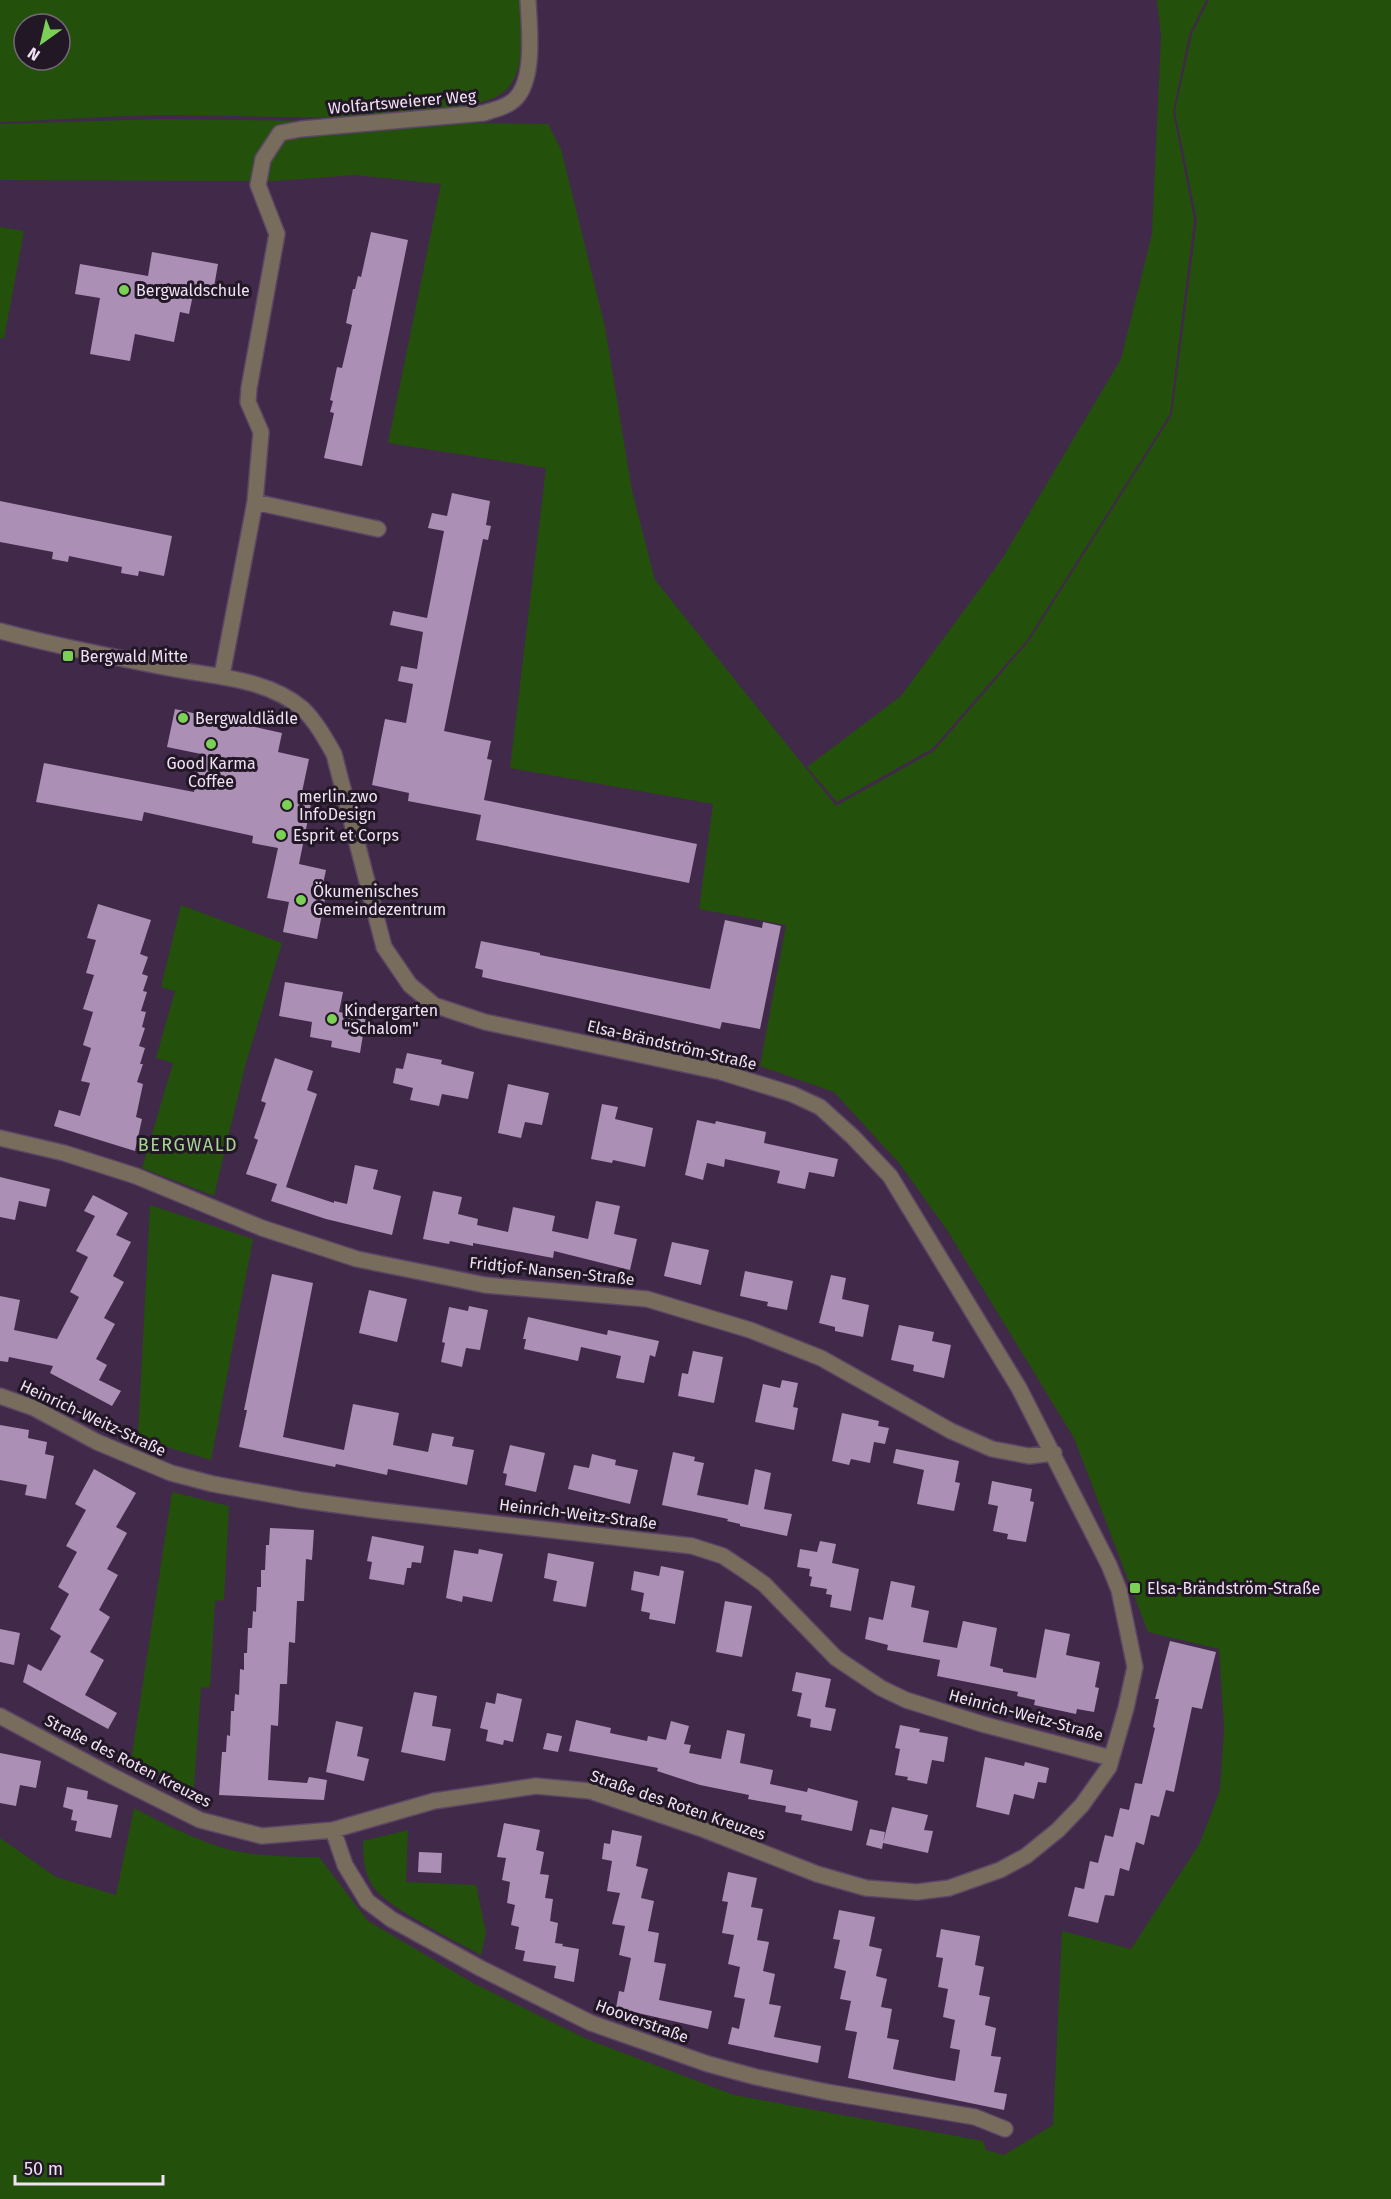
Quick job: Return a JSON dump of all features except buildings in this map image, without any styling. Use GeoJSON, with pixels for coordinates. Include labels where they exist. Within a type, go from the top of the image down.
{"type":"FeatureCollection","features":[{"type":"Feature","properties":{"kind":"street","name":"Wolfartsweierer Weg"},"geometry":{"type":"LineString","coordinates":[[255,502],[261,432],[248,402],[277,234],[258,185],[263,159],[280,133],[302,129],[483,113],[512,103],[521,91],[529,67],[528,0]]}},
{"type":"Feature","properties":{"kind":"street"},"geometry":{"type":"LineString","coordinates":[[222,675],[255,502],[378,529]]}},
{"type":"Feature","properties":{"kind":"street","name":"Elsa-Brändström-Straße"},"geometry":{"type":"LineString","coordinates":[[0,631],[172,668],[222,675],[273,691],[302,709],[319,729],[334,754],[384,947],[410,985],[435,1005],[485,1022],[721,1072],[792,1094],[820,1107],[853,1137],[890,1176],[1013,1378],[1109,1565],[1119,1590],[1128,1628]]}},
{"type":"Feature","properties":{"kind":"street","name":"Fridtjof-Nansen-Straße"},"geometry":{"type":"LineString","coordinates":[[0,1138],[64,1153],[136,1176],[252,1225],[357,1259],[485,1285],[647,1299],[738,1326],[821,1358],[951,1431],[992,1449],[1029,1456],[1053,1453]]}},
{"type":"Feature","properties":{"kind":"street","name":"Heinrich-Weitz-Straße"},"geometry":{"type":"LineString","coordinates":[[0,1396],[34,1408],[97,1442],[160,1469],[213,1484],[300,1500],[374,1510],[692,1545],[723,1556],[764,1584],[836,1658],[881,1688],[906,1700],[982,1724],[1111,1758]]}},
{"type":"Feature","properties":{"kind":"street","name":"Straße des Roten Kreuzes"},"geometry":{"type":"LineString","coordinates":[[0,1716],[200,1820],[262,1836],[333,1830],[434,1801],[536,1786],[590,1791],[705,1830],[818,1874],[866,1888],[916,1892],[949,1888],[1000,1870],[1026,1856],[1058,1830],[1082,1805],[1109,1767],[1126,1707],[1135,1667],[1128,1628]]}},
{"type":"Feature","properties":{"kind":"street","name":"Hooverstraße"},"geometry":{"type":"LineString","coordinates":[[333,1830],[345,1865],[367,1901],[391,1920],[480,1968],[591,2023],[708,2064],[756,2077],[826,2092],[975,2117],[1005,2128]]}},
{"type":"Feature","properties":{"kind":"green space"},"geometry":{"type":"Polygon","coordinates":[[[0,0],[520,0],[521,48],[517,72],[505,91],[494,98],[453,108],[380,116],[306,118],[196,115],[0,122],[0,0]]]}},
{"type":"Feature","properties":{"kind":"green space"},"geometry":{"type":"Polygon","coordinates":[[[1157,0],[1206,0],[1189,35],[1173,112],[1194,219],[1170,414],[1027,640],[933,748],[837,802],[807,767],[901,696],[1002,559],[1121,359],[1152,234],[1161,36],[1157,0]]]}},
{"type":"Feature","properties":{"kind":"green space"},"geometry":{"type":"Polygon","coordinates":[[[1209,0],[1391,0],[1391,2199],[0,2199],[0,1838],[56,1877],[116,1895],[134,1808],[167,1825],[227,1849],[260,1855],[319,1857],[368,1921],[473,1983],[589,2040],[734,2095],[983,2141],[986,2150],[1004,2155],[1053,2125],[1062,1931],[1131,1949],[1200,1843],[1220,1790],[1224,1729],[1219,1649],[1148,1632],[1074,1438],[947,1230],[899,1163],[834,1092],[760,1066],[786,925],[699,909],[713,804],[510,768],[546,468],[388,443],[441,184],[355,175],[275,181],[0,180],[0,124],[160,119],[548,124],[561,149],[605,327],[632,491],[655,580],[836,806],[934,751],[1029,641],[1172,415],[1197,220],[1175,111],[1192,34],[1209,0]]]}},
{"type":"Feature","properties":{"kind":"green space"},"geometry":{"type":"Polygon","coordinates":[[[0,227],[24,231],[4,339],[0,338],[0,227]]]}},
{"type":"Feature","properties":{"kind":"green space"},"geometry":{"type":"Polygon","coordinates":[[[181,905],[282,943],[246,1063],[214,1196],[142,1168],[173,1063],[156,1058],[175,991],[161,987],[181,905]]]}},
{"type":"Feature","properties":{"kind":"green space"},"geometry":{"type":"Polygon","coordinates":[[[150,1205],[253,1239],[211,1460],[173,1449],[138,1434],[150,1205]]]}},
{"type":"Feature","properties":{"kind":"green space"},"geometry":{"type":"Polygon","coordinates":[[[172,1492],[229,1506],[224,1600],[215,1601],[210,1687],[201,1688],[194,1788],[131,1761],[172,1492]]]}},
{"type":"Feature","properties":{"kind":"green space"},"geometry":{"type":"Polygon","coordinates":[[[408,1830],[406,1882],[476,1885],[486,1933],[481,1955],[405,1913],[379,1894],[369,1880],[363,1841],[408,1830]]]}},
{"type":"Feature","properties":{"kind":"place","name":"Bergwaldschule"},"geometry":{"type":"Point","coordinates":[124,290]}},
{"type":"Feature","properties":{"kind":"place","name":"Bergwald Mitte"},"geometry":{"type":"Point","coordinates":[68,656]}},
{"type":"Feature","properties":{"kind":"place","name":"Bergwaldlädle"},"geometry":{"type":"Point","coordinates":[183,718]}},
{"type":"Feature","properties":{"kind":"place","name":"Good Karma Coffee"},"geometry":{"type":"Point","coordinates":[211,744]}},
{"type":"Feature","properties":{"kind":"place","name":"merlin.zwo InfoDesign"},"geometry":{"type":"Point","coordinates":[287,805]}},
{"type":"Feature","properties":{"kind":"place","name":"Esprit et Corps"},"geometry":{"type":"Point","coordinates":[281,835]}},
{"type":"Feature","properties":{"kind":"place","name":"Ökumenisches Gemeindezentrum"},"geometry":{"type":"Point","coordinates":[301,900]}},
{"type":"Feature","properties":{"kind":"place","name":"Kindergarten \"Schalom\""},"geometry":{"type":"Point","coordinates":[332,1019]}},
{"type":"Feature","properties":{"kind":"place","name":"Elsa-Brändström-Straße"},"geometry":{"type":"Point","coordinates":[1135,1588]}},
{"type":"Feature","properties":{"kind":"district","name":"BERGWALD"},"geometry":{"type":"Point","coordinates":[188,1145]}}]}
